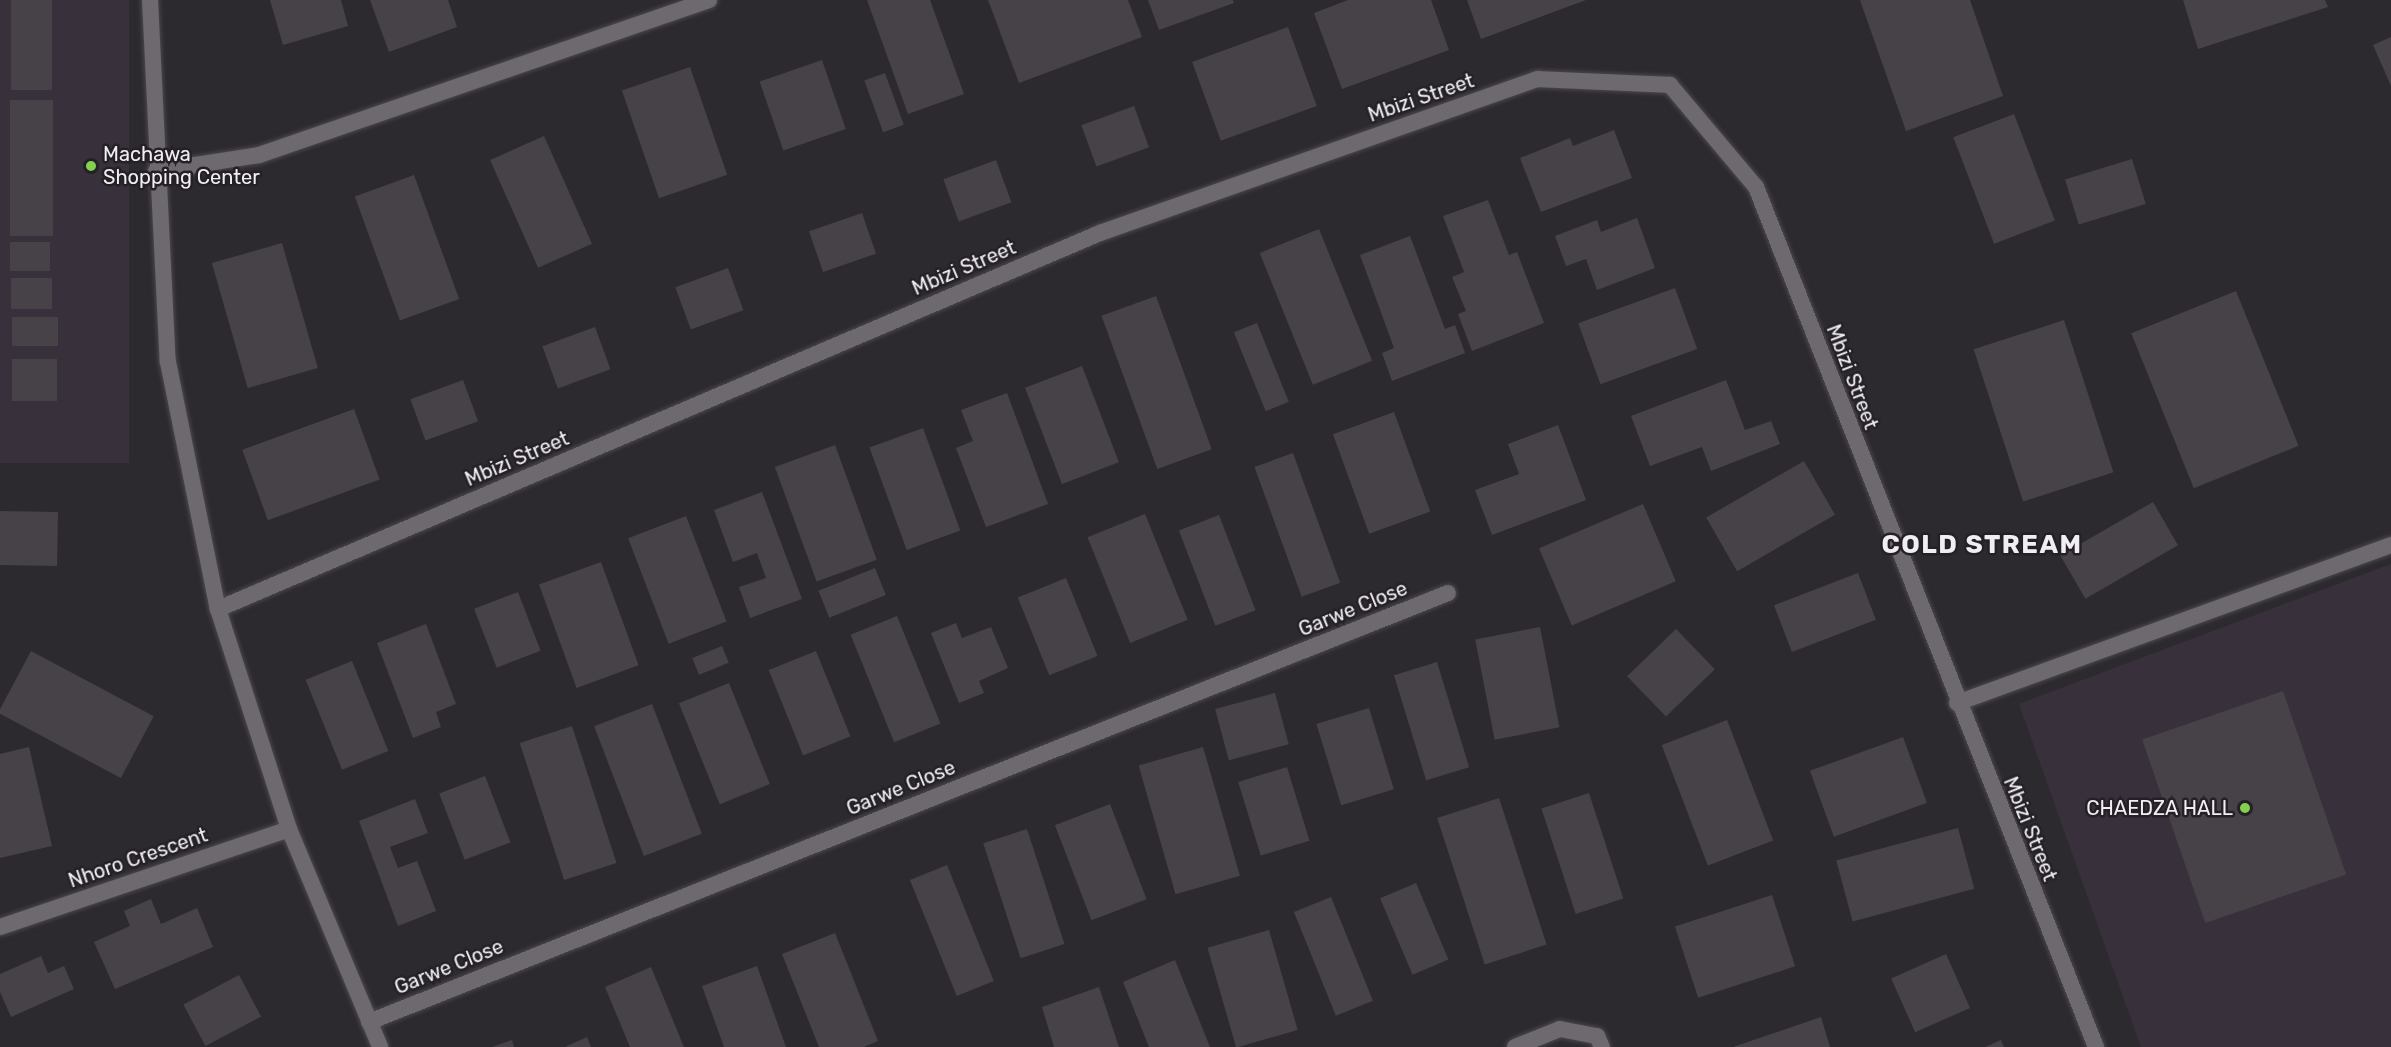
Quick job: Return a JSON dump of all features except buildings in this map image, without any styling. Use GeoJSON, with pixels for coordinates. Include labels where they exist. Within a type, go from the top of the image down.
{"type":"FeatureCollection","features":[{"type":"Feature","properties":{"kind":"street"},"geometry":{"type":"LineString","coordinates":[[150,0],[156,171],[168,362],[218,609],[289,829],[380,1047]]}},
{"type":"Feature","properties":{"kind":"street"},"geometry":{"type":"LineString","coordinates":[[156,171],[259,154],[709,0]]}},
{"type":"Feature","properties":{"kind":"street","name":"Mbizi Street"},"geometry":{"type":"LineString","coordinates":[[218,609],[1100,233],[1538,79],[1670,85],[1756,187],[1957,703],[2096,1047]]}},
{"type":"Feature","properties":{"kind":"street"},"geometry":{"type":"LineString","coordinates":[[1957,703],[2391,545]]}},
{"type":"Feature","properties":{"kind":"street","name":"Garwe Close"},"geometry":{"type":"LineString","coordinates":[[369,1022],[1448,593]]}},
{"type":"Feature","properties":{"kind":"street","name":"Nhoro Crescent"},"geometry":{"type":"LineString","coordinates":[[0,927],[289,829]]}},
{"type":"Feature","properties":{"kind":"street"},"geometry":{"type":"LineString","coordinates":[[1515,1047],[1560,1029],[1597,1036],[1602,1047]]}},
{"type":"Feature","properties":{"kind":"shaded area"},"geometry":{"type":"Polygon","coordinates":[[[0,0],[129,0],[129,463],[0,463],[0,0]]]}},
{"type":"Feature","properties":{"kind":"shaded area"},"geometry":{"type":"Polygon","coordinates":[[[2391,564],[2391,1047],[2141,1047],[2019,704],[2391,564]]]}},
{"type":"Feature","properties":{"kind":"place","name":"Machawa Shopping Center"},"geometry":{"type":"Point","coordinates":[91,166]}},
{"type":"Feature","properties":{"kind":"place","name":"CHAEDZA HALL"},"geometry":{"type":"Point","coordinates":[2245,808]}},
{"type":"Feature","properties":{"kind":"district","name":"COLD STREAM"},"geometry":{"type":"Point","coordinates":[1982,545]}}]}
